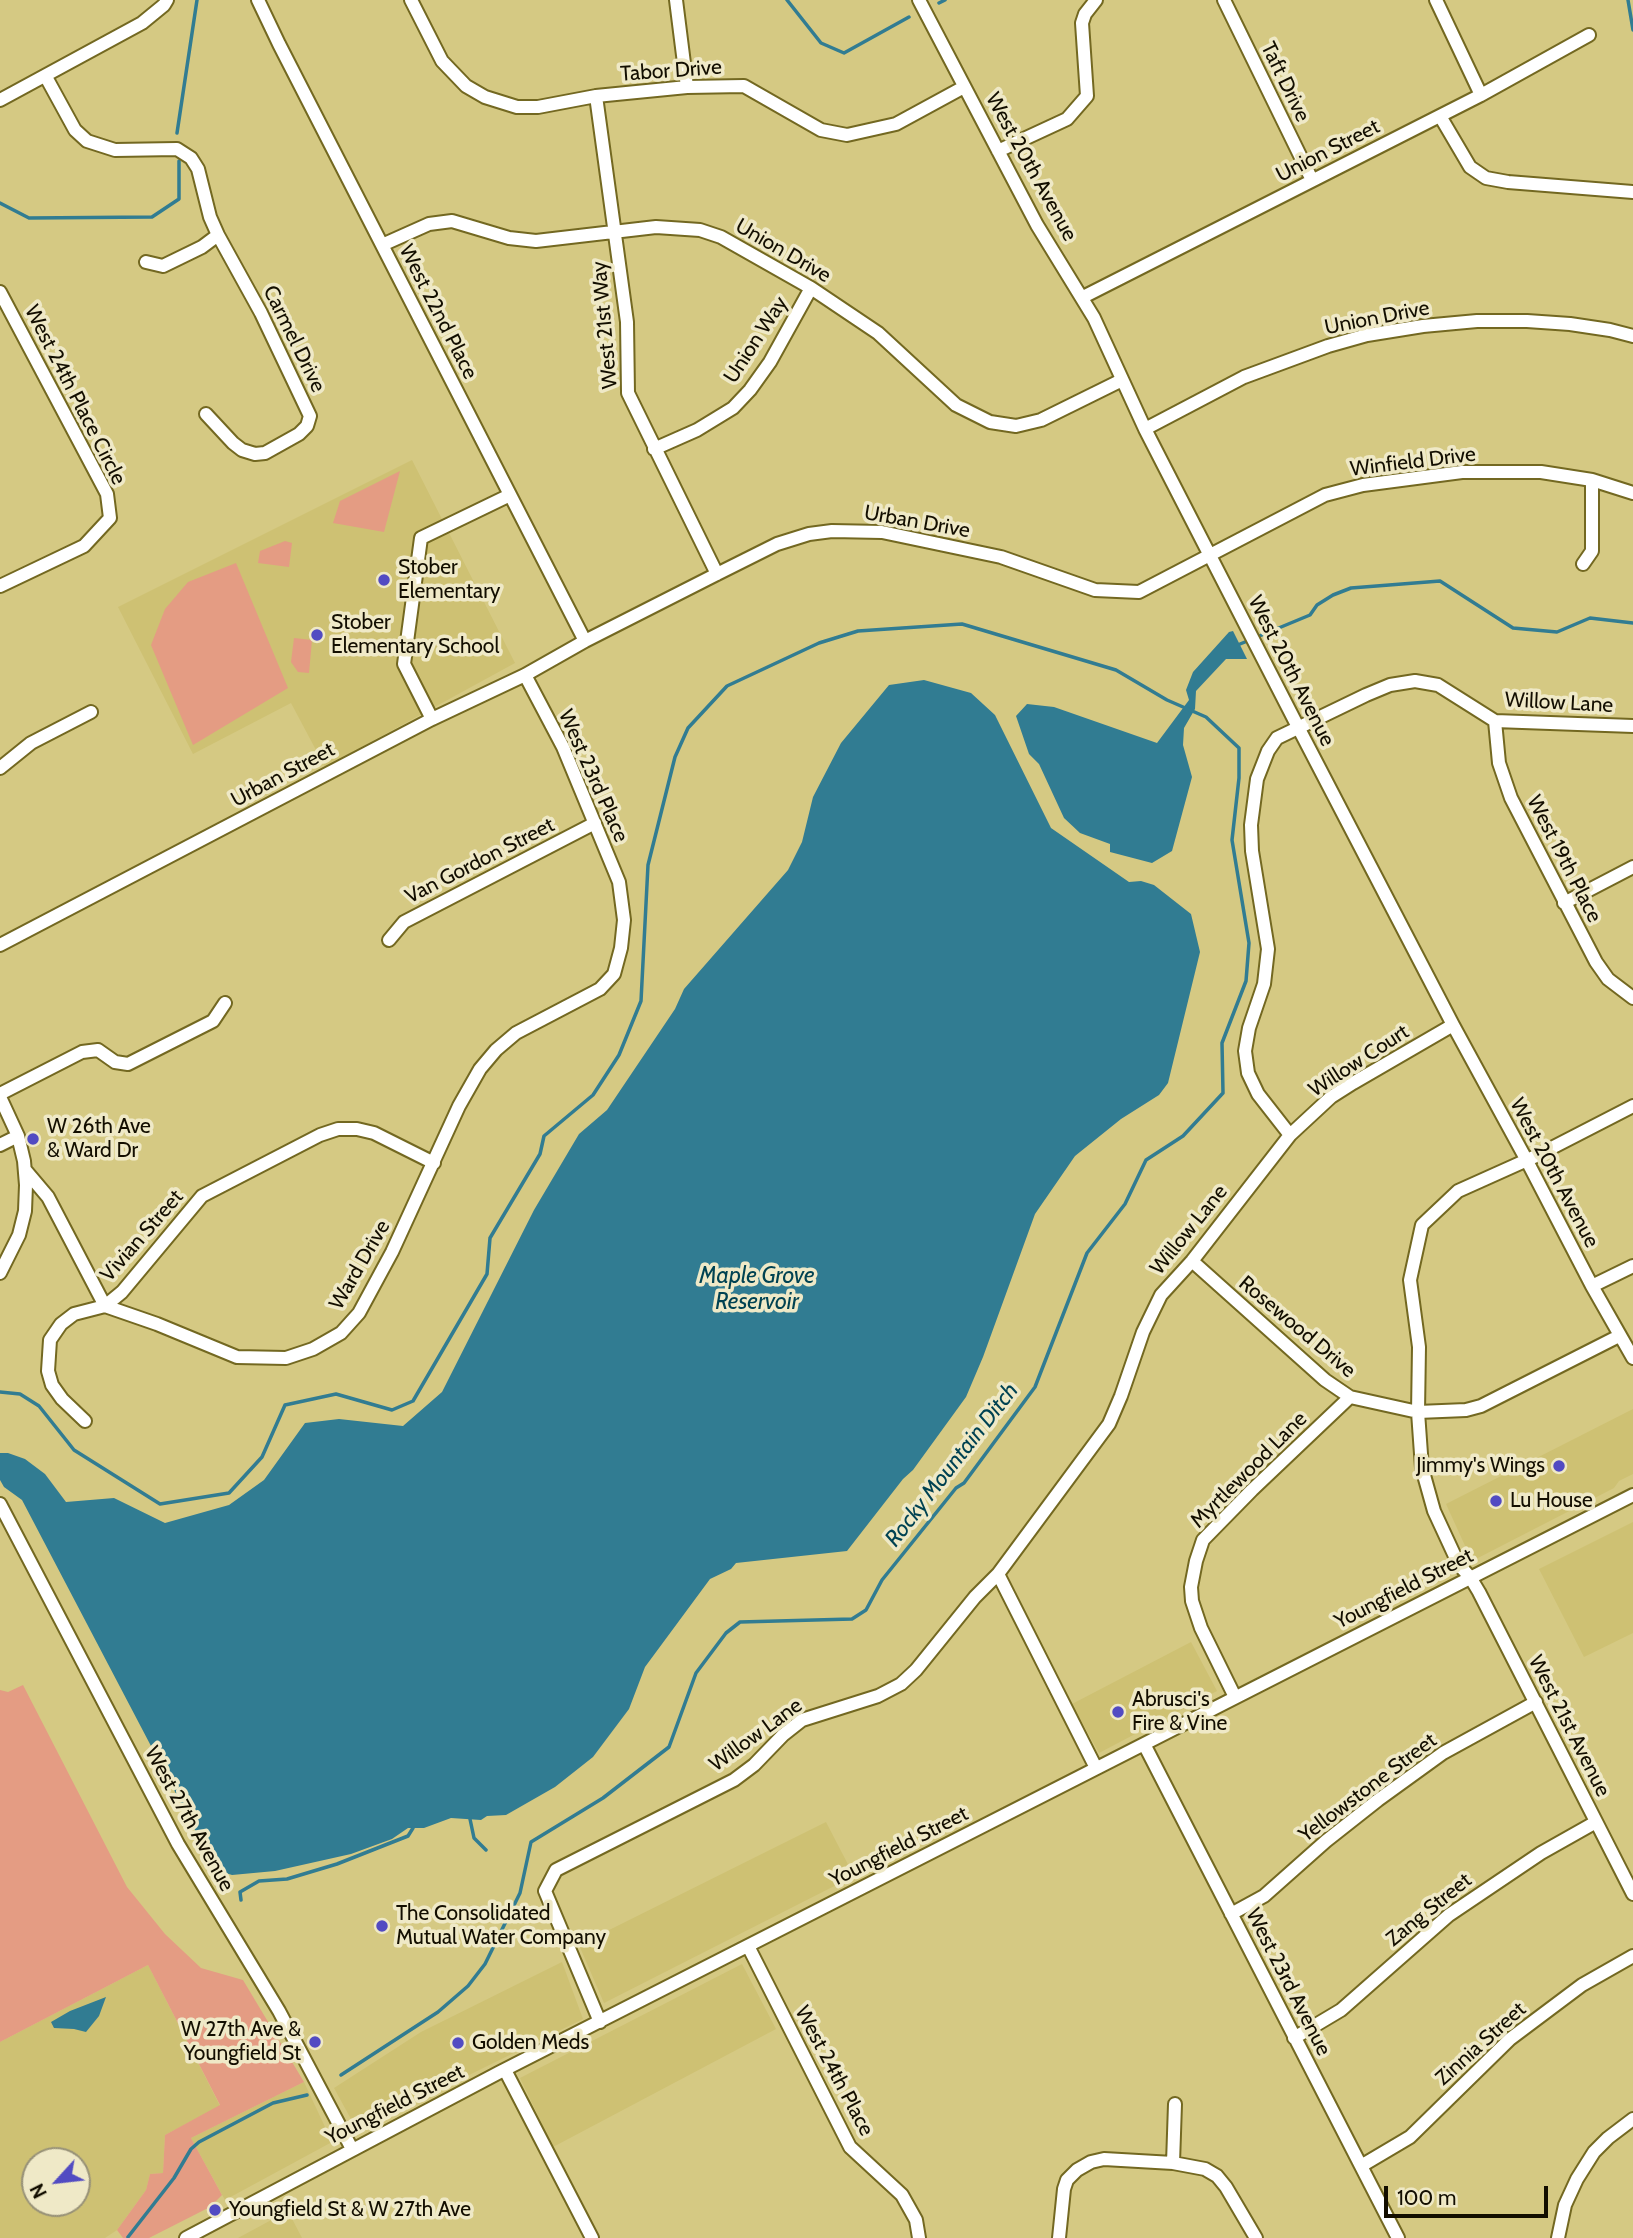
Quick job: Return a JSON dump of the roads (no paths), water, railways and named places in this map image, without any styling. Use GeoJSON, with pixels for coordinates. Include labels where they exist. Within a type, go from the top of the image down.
{"type":"FeatureCollection","features":[{"type":"Feature","properties":{"kind":"street"},"geometry":{"type":"LineString","coordinates":[[0,100],[142,23],[167,0]]}},
{"type":"Feature","properties":{"kind":"street","name":"West 22nd Place"},"geometry":{"type":"LineString","coordinates":[[258,0],[585,641]]}},
{"type":"Feature","properties":{"kind":"street","name":"Tabor Drive"},"geometry":{"type":"LineString","coordinates":[[411,0],[442,61],[467,86],[485,97],[517,107],[538,107],[596,96],[687,87],[744,86],[821,130],[847,135],[897,124],[964,87]]}},
{"type":"Feature","properties":{"kind":"street"},"geometry":{"type":"LineString","coordinates":[[676,0],[687,87]]}},
{"type":"Feature","properties":{"kind":"street","name":"West 20th Avenue"},"geometry":{"type":"LineString","coordinates":[[919,0],[1037,225],[1083,298],[1103,336],[1144,429],[1298,727],[1453,1025],[1633,1358]]}},
{"type":"Feature","properties":{"kind":"street"},"geometry":{"type":"LineString","coordinates":[[998,150],[1067,119],[1087,96],[1082,23],[1084,14],[1096,0]]}},
{"type":"Feature","properties":{"kind":"street","name":"Taft Drive"},"geometry":{"type":"LineString","coordinates":[[1224,0],[1312,180]]}},
{"type":"Feature","properties":{"kind":"street"},"geometry":{"type":"LineString","coordinates":[[1436,0],[1481,95]]}},
{"type":"Feature","properties":{"kind":"street","name":"Union Street"},"geometry":{"type":"LineString","coordinates":[[1083,298],[1481,95],[1589,35]]}},
{"type":"Feature","properties":{"kind":"street","name":"Carmel Drive"},"geometry":{"type":"LineString","coordinates":[[46,76],[75,130],[87,141],[115,150],[177,149],[191,158],[198,169],[210,217],[218,235],[261,313],[310,416],[307,426],[299,434],[265,453],[256,454],[242,450],[233,443],[206,414]]}},
{"type":"Feature","properties":{"kind":"street","name":"West 21st Way"},"geometry":{"type":"LineString","coordinates":[[596,96],[626,322],[628,393],[717,574]]}},
{"type":"Feature","properties":{"kind":"street"},"geometry":{"type":"LineString","coordinates":[[1440,116],[1470,167],[1486,178],[1633,192]]}},
{"type":"Feature","properties":{"kind":"street","name":"Union Drive"},"geometry":{"type":"LineString","coordinates":[[382,245],[429,224],[452,221],[509,238],[536,241],[656,227],[700,230],[721,237],[811,288],[878,333],[956,405],[990,422],[1016,426],[1041,420],[1122,380]]}},
{"type":"Feature","properties":{"kind":"street"},"geometry":{"type":"LineString","coordinates":[[146,262],[163,266],[202,247],[218,235]]}},
{"type":"Feature","properties":{"kind":"street","name":"Union Way"},"geometry":{"type":"LineString","coordinates":[[654,449],[733,408],[770,362],[811,288]]}},
{"type":"Feature","properties":{"kind":"street","name":"West 24th Place Circle"},"geometry":{"type":"LineString","coordinates":[[0,292],[107,494],[110,518],[84,546],[0,586]]}},
{"type":"Feature","properties":{"kind":"street","name":"Union Drive"},"geometry":{"type":"LineString","coordinates":[[1144,429],[1244,377],[1307,353],[1367,335],[1423,326],[1502,321],[1570,324],[1610,330],[1633,337]]}},
{"type":"Feature","properties":{"kind":"street","name":"Winfield Drive"},"geometry":{"type":"LineString","coordinates":[[1211,556],[1325,495],[1363,485],[1462,472],[1541,472],[1592,480],[1633,494]]}},
{"type":"Feature","properties":{"kind":"street"},"geometry":{"type":"LineString","coordinates":[[1583,564],[1592,551],[1592,480]]}},
{"type":"Feature","properties":{"kind":"street"},"geometry":{"type":"LineString","coordinates":[[432,719],[404,664],[421,538],[510,495]]}},
{"type":"Feature","properties":{"kind":"street","name":"Urban Drive"},"geometry":{"type":"LineString","coordinates":[[585,641],[777,544],[809,534],[832,531],[882,532],[1001,557],[1096,590],[1139,593],[1211,556]]}},
{"type":"Feature","properties":{"kind":"street","name":"Urban Street"},"geometry":{"type":"LineString","coordinates":[[0,945],[432,719],[525,675],[585,641]]}},
{"type":"Feature","properties":{"kind":"street","name":"West 23rd Place"},"geometry":{"type":"LineString","coordinates":[[525,675],[563,747],[622,894]]}},
{"type":"Feature","properties":{"kind":"street","name":"Willow Lane"},"geometry":{"type":"LineString","coordinates":[[600,2022],[548,1904],[545,1891],[556,1870],[734,1780],[802,1720],[818,1713],[866,1701],[901,1684],[916,1670],[975,1597],[998,1574],[1109,1424],[1143,1332],[1161,1295],[1192,1261],[1290,1135],[1258,1094],[1248,1073],[1245,1051],[1249,1028],[1264,984],[1267,958],[1251,825],[1257,779],[1268,751],[1277,738],[1390,685],[1415,681],[1438,685],[1495,721],[1633,726]]}},
{"type":"Feature","properties":{"kind":"street"},"geometry":{"type":"LineString","coordinates":[[0,768],[31,743],[91,712]]}},
{"type":"Feature","properties":{"kind":"street","name":"West 19th Place"},"geometry":{"type":"LineString","coordinates":[[1495,721],[1495,739],[1504,781],[1564,903],[1602,973],[1633,998]]}},
{"type":"Feature","properties":{"kind":"street","name":"Van Gordon Street"},"geometry":{"type":"LineString","coordinates":[[389,940],[404,922],[595,823]]}},
{"type":"Feature","properties":{"kind":"street"},"geometry":{"type":"LineString","coordinates":[[1564,903],[1633,867]]}},
{"type":"Feature","properties":{"kind":"street","name":"Ward Drive"},"geometry":{"type":"LineString","coordinates":[[105,1306],[237,1357],[286,1358],[313,1349],[341,1333],[359,1313],[392,1252],[459,1106],[480,1069],[496,1050],[516,1033],[600,989],[614,974],[621,948],[624,920],[622,894]]}},
{"type":"Feature","properties":{"kind":"street"},"geometry":{"type":"LineString","coordinates":[[0,1273],[14,1248],[22,1221],[26,1201],[26,1171],[18,1136],[0,1095],[82,1052],[98,1050],[115,1062],[128,1064],[213,1021],[225,1003]]}},
{"type":"Feature","properties":{"kind":"street","name":"Willow Court"},"geometry":{"type":"LineString","coordinates":[[1290,1135],[1331,1097],[1453,1025]]}},
{"type":"Feature","properties":{"kind":"street","name":"West 21st Avenue"},"geometry":{"type":"LineString","coordinates":[[1633,1107],[1536,1156],[1458,1191],[1422,1225],[1410,1280],[1419,1347],[1418,1412],[1422,1468],[1428,1492],[1445,1538],[1459,1565],[1470,1577],[1633,1894]]}},
{"type":"Feature","properties":{"kind":"street","name":"Vivian Street"},"geometry":{"type":"LineString","coordinates":[[85,1421],[52,1385],[47,1371],[50,1340],[61,1324],[74,1314],[105,1306],[122,1292],[202,1196],[320,1135],[338,1129],[374,1133],[434,1163]]}},
{"type":"Feature","properties":{"kind":"street"},"geometry":{"type":"LineString","coordinates":[[0,1145],[18,1136]]}},
{"type":"Feature","properties":{"kind":"street"},"geometry":{"type":"LineString","coordinates":[[26,1171],[48,1197],[105,1306]]}},
{"type":"Feature","properties":{"kind":"street","name":"Rosewood Drive"},"geometry":{"type":"LineString","coordinates":[[1192,1261],[1325,1380],[1350,1397],[1418,1412],[1466,1410],[1481,1406],[1619,1336]]}},
{"type":"Feature","properties":{"kind":"street"},"geometry":{"type":"LineString","coordinates":[[1592,1286],[1633,1266]]}},
{"type":"Feature","properties":{"kind":"street","name":"Myrtlewood Lane"},"geometry":{"type":"LineString","coordinates":[[1235,1697],[1201,1628],[1192,1601],[1191,1587],[1203,1540],[1350,1397]]}},
{"type":"Feature","properties":{"kind":"street","name":"Youngfield Street"},"geometry":{"type":"LineString","coordinates":[[186,2238],[505,2070],[1633,1495]]}},
{"type":"Feature","properties":{"kind":"street","name":"West 27th Avenue"},"geometry":{"type":"LineString","coordinates":[[0,1503],[178,1844],[279,2011],[352,2149]]}},
{"type":"Feature","properties":{"kind":"street"},"geometry":{"type":"LineString","coordinates":[[998,1574],[1096,1768]]}},
{"type":"Feature","properties":{"kind":"street","name":"Yellowstone Street"},"geometry":{"type":"LineString","coordinates":[[1231,1914],[1264,1896],[1367,1808],[1443,1753],[1535,1702]]}},
{"type":"Feature","properties":{"kind":"street","name":"West 23rd Avenue"},"geometry":{"type":"LineString","coordinates":[[1144,1744],[1398,2238]]}},
{"type":"Feature","properties":{"kind":"street","name":"Zang Street"},"geometry":{"type":"LineString","coordinates":[[1294,2038],[1341,2010],[1449,1915],[1541,1853],[1596,1822]]}},
{"type":"Feature","properties":{"kind":"street","name":"West 24th Place"},"geometry":{"type":"LineString","coordinates":[[748,1946],[850,2147],[902,2195],[916,2220],[919,2238]]}},
{"type":"Feature","properties":{"kind":"street","name":"Zinnia Street"},"geometry":{"type":"LineString","coordinates":[[1361,2166],[1410,2137],[1510,2039],[1583,1985],[1633,1956]]}},
{"type":"Feature","properties":{"kind":"street"},"geometry":{"type":"LineString","coordinates":[[505,2070],[592,2238]]}},
{"type":"Feature","properties":{"kind":"street"},"geometry":{"type":"LineString","coordinates":[[1173,2163],[1175,2105]]}},
{"type":"Feature","properties":{"kind":"street"},"geometry":{"type":"LineString","coordinates":[[1558,2238],[1565,2205],[1588,2161],[1608,2138],[1633,2119]]}},
{"type":"Feature","properties":{"kind":"street"},"geometry":{"type":"LineString","coordinates":[[1059,2238],[1063,2189],[1076,2170],[1104,2159],[1173,2163],[1205,2169],[1217,2176],[1234,2199],[1256,2238]]}},
{"type":"Feature","properties":{"kind":"water"},"geometry":{"type":"Polygon","coordinates":[[[1233,631],[1247,659],[1226,659],[1196,691],[1195,709],[1184,728],[1183,745],[1192,777],[1172,851],[1152,863],[1110,852],[1110,844],[1080,833],[1064,818],[1039,764],[1029,754],[1016,716],[1027,704],[1054,707],[1157,743],[1189,700],[1186,690],[1193,672],[1229,632],[1233,631]]]}},
{"type":"Feature","properties":{"kind":"water","name":"Maple Grove Reservoir"},"geometry":{"type":"Polygon","coordinates":[[[924,680],[971,693],[995,715],[1051,828],[1129,882],[1141,881],[1154,885],[1191,914],[1200,952],[1168,1083],[1159,1095],[1121,1119],[1075,1156],[1035,1214],[966,1397],[913,1470],[847,1551],[736,1563],[731,1569],[710,1579],[645,1667],[629,1709],[593,1757],[555,1787],[506,1815],[487,1816],[481,1820],[451,1818],[424,1828],[408,1828],[392,1839],[351,1854],[275,1871],[232,1875],[216,1870],[22,1500],[4,1487],[0,1480],[0,1453],[25,1459],[45,1474],[66,1502],[114,1498],[165,1523],[229,1505],[264,1480],[305,1423],[339,1419],[403,1426],[442,1392],[534,1210],[579,1134],[607,1110],[675,1009],[684,989],[788,870],[802,842],[813,797],[841,743],[889,685],[924,680]]]}},
{"type":"Feature","properties":{"kind":"water"},"geometry":{"type":"Polygon","coordinates":[[[106,1997],[99,2016],[86,2032],[54,2028],[51,2022],[70,2011],[106,1997]]]}},
{"type":"Feature","properties":{"kind":"waterway"},"geometry":{"type":"LineString","coordinates":[[177,133],[197,0]]}},
{"type":"Feature","properties":{"kind":"waterway"},"geometry":{"type":"LineString","coordinates":[[787,0],[821,43],[844,53],[909,17]]}},
{"type":"Feature","properties":{"kind":"waterway"},"geometry":{"type":"LineString","coordinates":[[939,3],[945,0]]}},
{"type":"Feature","properties":{"kind":"waterway"},"geometry":{"type":"LineString","coordinates":[[1628,0],[1633,30]]}},
{"type":"Feature","properties":{"kind":"waterway"},"geometry":{"type":"LineString","coordinates":[[0,203],[29,218],[152,217],[179,199],[179,161]]}},
{"type":"Feature","properties":{"kind":"waterway"},"geometry":{"type":"LineString","coordinates":[[1257,637],[1310,615],[1317,605],[1351,588],[1440,581],[1513,628],[1557,632],[1590,618],[1633,623]]}},
{"type":"Feature","properties":{"kind":"waterway","name":"Rocky Mountain Ditch"},"geometry":{"type":"LineString","coordinates":[[0,1392],[20,1394],[39,1406],[74,1450],[160,1504],[229,1493],[262,1457],[285,1405],[336,1394],[392,1410],[413,1401],[487,1274],[490,1238],[540,1154],[544,1136],[593,1095],[619,1055],[641,1001],[648,865],[675,757],[688,728],[727,686],[819,643],[858,631],[962,624],[1116,670],[1167,700],[1206,717],[1239,748],[1239,778],[1232,840],[1249,943],[1246,981],[1222,1043],[1223,1093],[1183,1136],[1146,1160],[1125,1204],[1087,1253],[1035,1387],[964,1483],[956,1488],[882,1580],[866,1610],[852,1619],[740,1622],[726,1633],[696,1673],[669,1747],[603,1798],[531,1842],[520,1893],[485,1964],[468,1986],[438,2012],[341,2075]]}},
{"type":"Feature","properties":{"kind":"waterway"},"geometry":{"type":"LineString","coordinates":[[1240,644],[1250,640]]}},
{"type":"Feature","properties":{"kind":"waterway"},"geometry":{"type":"LineString","coordinates":[[470,1819],[474,1838],[486,1850]]}},
{"type":"Feature","properties":{"kind":"waterway"},"geometry":{"type":"LineString","coordinates":[[241,1900],[240,1892],[259,1881],[287,1879],[337,1864],[408,1836],[413,1828]]}},
{"type":"Feature","properties":{"kind":"waterway","name":"Rocky Mountain Ditch"},"geometry":{"type":"LineString","coordinates":[[128,2237],[174,2178],[191,2149],[199,2142],[273,2103],[307,2095]]}},
{"type":"Feature","properties":{"kind":"place","name":"Stober Elementary"},"geometry":{"type":"Point","coordinates":[384,580]}},
{"type":"Feature","properties":{"kind":"place","name":"Stober Elementary School"},"geometry":{"type":"Point","coordinates":[317,635]}},
{"type":"Feature","properties":{"kind":"place","name":"W 26th Ave & Ward Dr"},"geometry":{"type":"Point","coordinates":[33,1139]}},
{"type":"Feature","properties":{"kind":"place","name":"Jimmy's Wings"},"geometry":{"type":"Point","coordinates":[1559,1466]}},
{"type":"Feature","properties":{"kind":"place","name":"Lu House"},"geometry":{"type":"Point","coordinates":[1496,1501]}},
{"type":"Feature","properties":{"kind":"place","name":"Abrusci's Fire & Vine"},"geometry":{"type":"Point","coordinates":[1118,1712]}},
{"type":"Feature","properties":{"kind":"place","name":"The Consolidated Mutual Water Company"},"geometry":{"type":"Point","coordinates":[382,1926]}},
{"type":"Feature","properties":{"kind":"place","name":"W 27th Ave & Youngfield St"},"geometry":{"type":"Point","coordinates":[315,2042]}},
{"type":"Feature","properties":{"kind":"place","name":"Golden Meds"},"geometry":{"type":"Point","coordinates":[458,2043]}},
{"type":"Feature","properties":{"kind":"place","name":"Youngfield St & W 27th Ave"},"geometry":{"type":"Point","coordinates":[215,2210]}}]}
